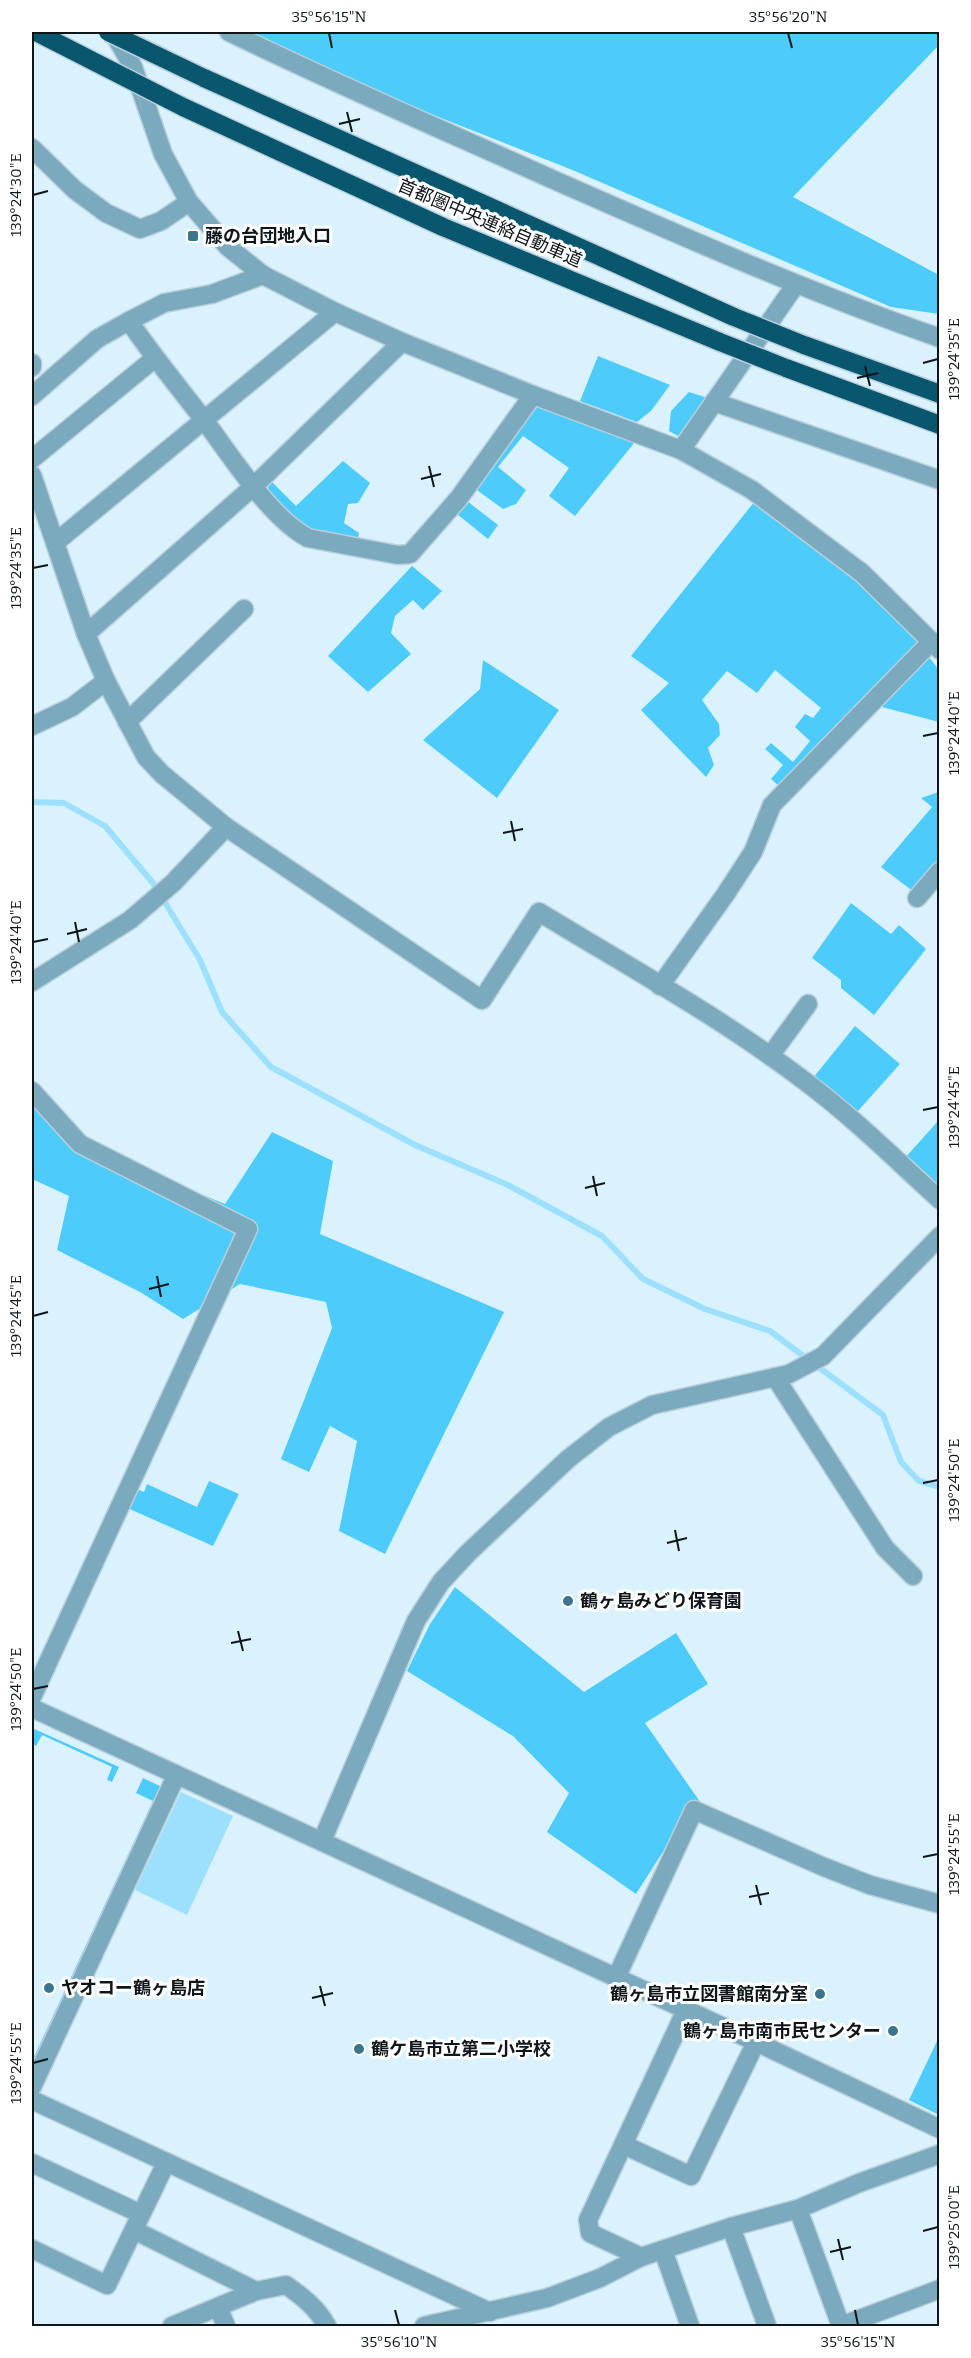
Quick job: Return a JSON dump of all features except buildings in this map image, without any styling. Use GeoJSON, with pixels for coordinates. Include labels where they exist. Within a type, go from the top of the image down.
{"type":"FeatureCollection","features":[{"type":"Feature","properties":{"kind":"highway","name":"首都圏中央連絡自動車道"},"geometry":{"type":"LineString","coordinates":[[36,32],[183,106],[443,227],[720,342],[939,425]]}},
{"type":"Feature","properties":{"kind":"highway","name":"首都圏中央連絡自動車道"},"geometry":{"type":"LineString","coordinates":[[108,32],[204,78],[734,317],[939,394]]}},
{"type":"Feature","properties":{"kind":"street"},"geometry":{"type":"LineString","coordinates":[[113,32],[133,67],[163,154],[189,202],[228,247],[263,275],[335,312],[402,342],[533,395],[681,450],[752,490],[862,573],[936,646],[772,805],[753,852],[660,986]]}},
{"type":"Feature","properties":{"kind":"street"},"geometry":{"type":"LineString","coordinates":[[229,32],[316,74],[731,258],[939,338]]}},
{"type":"Feature","properties":{"kind":"street"},"geometry":{"type":"LineString","coordinates":[[32,148],[75,190],[106,213],[140,229],[161,221],[189,202]]}},
{"type":"Feature","properties":{"kind":"street"},"geometry":{"type":"LineString","coordinates":[[32,396],[97,339],[129,321],[164,303],[212,294],[263,275]]}},
{"type":"Feature","properties":{"kind":"street"},"geometry":{"type":"LineString","coordinates":[[681,450],[796,284]]}},
{"type":"Feature","properties":{"kind":"street"},"geometry":{"type":"LineString","coordinates":[[56,542],[335,312]]}},
{"type":"Feature","properties":{"kind":"street"},"geometry":{"type":"LineString","coordinates":[[129,321],[254,486],[296,532],[308,538],[398,555],[410,554],[459,498],[533,395]]}},
{"type":"Feature","properties":{"kind":"street"},"geometry":{"type":"LineString","coordinates":[[86,634],[254,486],[402,342]]}},
{"type":"Feature","properties":{"kind":"street"},"geometry":{"type":"LineString","coordinates":[[32,459],[155,358]]}},
{"type":"Feature","properties":{"kind":"street"},"geometry":{"type":"LineString","coordinates":[[714,402],[939,480]]}},
{"type":"Feature","properties":{"kind":"street"},"geometry":{"type":"LineString","coordinates":[[32,475],[86,634],[106,681],[146,757],[162,774],[226,827],[482,1000],[540,912],[704,1011],[806,1081],[851,1118],[939,1200]]}},
{"type":"Feature","properties":{"kind":"street"},"geometry":{"type":"LineString","coordinates":[[128,722],[244,609]]}},
{"type":"Feature","properties":{"kind":"street"},"geometry":{"type":"LineString","coordinates":[[32,726],[72,707],[106,681]]}},
{"type":"Feature","properties":{"kind":"street"},"geometry":{"type":"LineString","coordinates":[[32,982],[130,920],[173,883],[226,827]]}},
{"type":"Feature","properties":{"kind":"street"},"geometry":{"type":"LineString","coordinates":[[917,898],[939,871]]}},
{"type":"Feature","properties":{"kind":"street"},"geometry":{"type":"LineString","coordinates":[[770,1056],[808,1004]]}},
{"type":"Feature","properties":{"kind":"street"},"geometry":{"type":"LineString","coordinates":[[32,1091],[80,1144],[248,1229],[32,1697]]}},
{"type":"Feature","properties":{"kind":"street"},"geometry":{"type":"LineString","coordinates":[[322,1841],[416,1621],[441,1582],[468,1553],[568,1459],[609,1427],[652,1405],[789,1374],[822,1356],[939,1236]]}},
{"type":"Feature","properties":{"kind":"street"},"geometry":{"type":"LineString","coordinates":[[775,1377],[885,1548],[912,1576]]}},
{"type":"Feature","properties":{"kind":"street"},"geometry":{"type":"LineString","coordinates":[[32,1708],[756,2042],[939,2129]]}},
{"type":"Feature","properties":{"kind":"street"},"geometry":{"type":"LineString","coordinates":[[32,2087],[176,1776]]}},
{"type":"Feature","properties":{"kind":"street"},"geometry":{"type":"LineString","coordinates":[[616,1978],[694,1810],[870,1885],[939,1904]]}},
{"type":"Feature","properties":{"kind":"street"},"geometry":{"type":"LineString","coordinates":[[641,2257],[590,2233],[588,2220],[686,2010]]}},
{"type":"Feature","properties":{"kind":"street"},"geometry":{"type":"LineString","coordinates":[[624,2145],[691,2176],[756,2042]]}},
{"type":"Feature","properties":{"kind":"street"},"geometry":{"type":"LineString","coordinates":[[32,2100],[490,2312]]}},
{"type":"Feature","properties":{"kind":"street"},"geometry":{"type":"LineString","coordinates":[[424,2326],[547,2298],[600,2278],[641,2257],[731,2228],[798,2210],[859,2183],[939,2154]]}},
{"type":"Feature","properties":{"kind":"street"},"geometry":{"type":"LineString","coordinates":[[32,2163],[256,2291]]}},
{"type":"Feature","properties":{"kind":"street"},"geometry":{"type":"LineString","coordinates":[[32,2249],[107,2285],[165,2163]]}},
{"type":"Feature","properties":{"kind":"street"},"geometry":{"type":"LineString","coordinates":[[798,2210],[841,2326],[870,2322],[938,2295]]}},
{"type":"Feature","properties":{"kind":"street"},"geometry":{"type":"LineString","coordinates":[[731,2228],[766,2326]]}},
{"type":"Feature","properties":{"kind":"street"},"geometry":{"type":"LineString","coordinates":[[663,2250],[690,2326]]}},
{"type":"Feature","properties":{"kind":"street"},"geometry":{"type":"LineString","coordinates":[[172,2326],[256,2291],[286,2285],[305,2298],[327,2326]]}},
{"type":"Feature","properties":{"kind":"street"},"geometry":{"type":"LineString","coordinates":[[218,2307],[226,2326]]}},
{"type":"Feature","properties":{"kind":"shaded area"},"geometry":{"type":"Polygon","coordinates":[[[244,32],[939,32],[939,45],[793,197],[939,275],[939,314],[891,307],[570,169],[388,97],[244,32]]]}},
{"type":"Feature","properties":{"kind":"shaded area"},"geometry":{"type":"Polygon","coordinates":[[[598,356],[670,385],[651,411],[637,422],[580,401],[598,356]]]}},
{"type":"Feature","properties":{"kind":"shaded area"},"geometry":{"type":"Polygon","coordinates":[[[689,392],[708,398],[678,436],[669,431],[671,411],[689,392]]]}},
{"type":"Feature","properties":{"kind":"shaded area"},"geometry":{"type":"Polygon","coordinates":[[[533,405],[635,442],[575,516],[549,496],[569,468],[523,436],[498,467],[526,490],[516,504],[503,509],[474,488],[533,405]]]}},
{"type":"Feature","properties":{"kind":"shaded area"},"geometry":{"type":"Polygon","coordinates":[[[343,461],[370,483],[358,503],[348,504],[344,523],[359,533],[358,541],[312,532],[289,515],[269,492],[268,487],[272,482],[296,506],[343,461]]]}},
{"type":"Feature","properties":{"kind":"shaded area"},"geometry":{"type":"Polygon","coordinates":[[[467,501],[498,525],[488,539],[457,514],[467,501]]]}},
{"type":"Feature","properties":{"kind":"shaded area"},"geometry":{"type":"Polygon","coordinates":[[[755,501],[848,572],[919,641],[780,787],[771,779],[783,765],[765,749],[771,743],[793,762],[810,741],[795,727],[805,714],[813,718],[821,708],[775,670],[757,693],[727,671],[702,700],[719,724],[720,735],[708,748],[714,765],[706,777],[641,710],[669,683],[631,656],[755,501]]]}},
{"type":"Feature","properties":{"kind":"shaded area"},"geometry":{"type":"Polygon","coordinates":[[[412,566],[442,591],[423,610],[413,600],[395,616],[391,633],[411,654],[368,692],[328,656],[412,566]]]}},
{"type":"Feature","properties":{"kind":"shaded area"},"geometry":{"type":"Polygon","coordinates":[[[929,657],[939,670],[939,722],[882,707],[929,657]]]}},
{"type":"Feature","properties":{"kind":"shaded area"},"geometry":{"type":"Polygon","coordinates":[[[483,660],[559,710],[497,798],[423,740],[480,689],[483,660]]]}},
{"type":"Feature","properties":{"kind":"shaded area"},"geometry":{"type":"Polygon","coordinates":[[[939,792],[939,861],[914,892],[881,867],[932,807],[921,798],[939,792]]]}},
{"type":"Feature","properties":{"kind":"shaded area"},"geometry":{"type":"Polygon","coordinates":[[[851,903],[891,934],[899,925],[926,949],[874,1015],[841,988],[841,980],[812,958],[851,903]]]}},
{"type":"Feature","properties":{"kind":"shaded area"},"geometry":{"type":"Polygon","coordinates":[[[855,1026],[900,1064],[857,1112],[813,1078],[855,1026]]]}},
{"type":"Feature","properties":{"kind":"shaded area"},"geometry":{"type":"Polygon","coordinates":[[[32,1084],[84,1139],[157,1176],[225,1204],[272,1132],[333,1161],[320,1234],[504,1312],[385,1554],[339,1531],[357,1441],[330,1426],[309,1472],[281,1459],[332,1328],[326,1302],[240,1284],[183,1319],[140,1292],[57,1250],[69,1196],[32,1179],[32,1084]]]}},
{"type":"Feature","properties":{"kind":"shaded area"},"geometry":{"type":"Polygon","coordinates":[[[939,1120],[939,1191],[904,1159],[939,1120]]]}},
{"type":"Feature","properties":{"kind":"shaded area"},"geometry":{"type":"Polygon","coordinates":[[[209,1481],[239,1494],[213,1546],[125,1507],[134,1488],[144,1492],[147,1484],[197,1507],[209,1481]]]}},
{"type":"Feature","properties":{"kind":"shaded area"},"geometry":{"type":"Polygon","coordinates":[[[455,1587],[584,1692],[676,1633],[708,1684],[645,1723],[703,1806],[666,1847],[636,1894],[547,1832],[569,1793],[513,1736],[407,1671],[430,1624],[455,1587]]]}},
{"type":"Feature","properties":{"kind":"shaded area"},"geometry":{"type":"Polygon","coordinates":[[[32,1728],[119,1767],[112,1782],[107,1780],[112,1767],[42,1735],[36,1746],[32,1744],[32,1728]]]}},
{"type":"Feature","properties":{"kind":"shaded area"},"geometry":{"type":"Polygon","coordinates":[[[143,1778],[164,1788],[32,2074],[32,2061],[153,1801],[136,1793],[143,1778]]]}},
{"type":"Feature","properties":{"kind":"shaded area"},"geometry":{"type":"Polygon","coordinates":[[[181,1792],[233,1816],[187,1915],[135,1890],[181,1792]]]}},
{"type":"Feature","properties":{"kind":"shaded area"},"geometry":{"type":"Polygon","coordinates":[[[939,2037],[939,2115],[909,2100],[939,2037]]]}},
{"type":"Feature","properties":{"kind":"waterway"},"geometry":{"type":"LineString","coordinates":[[32,802],[64,803],[105,826],[153,883],[200,960],[222,1012],[271,1067],[415,1145],[508,1185],[602,1236],[643,1279],[705,1309],[770,1331],[883,1415],[901,1462],[919,1481],[940,1487]]}},
{"type":"Feature","properties":{"kind":"place","name":"藤の台団地入口"},"geometry":{"type":"Point","coordinates":[193,236]}},
{"type":"Feature","properties":{"kind":"place","name":"鶴ヶ島みどり保育園"},"geometry":{"type":"Point","coordinates":[568,1601]}},
{"type":"Feature","properties":{"kind":"place","name":"ヤオコー鶴ヶ島店"},"geometry":{"type":"Point","coordinates":[49,1988]}},
{"type":"Feature","properties":{"kind":"place","name":"鶴ヶ島市立図書館南分室"},"geometry":{"type":"Point","coordinates":[820,1994]}},
{"type":"Feature","properties":{"kind":"place","name":"鶴ヶ島市南市民センター"},"geometry":{"type":"Point","coordinates":[893,2031]}},
{"type":"Feature","properties":{"kind":"place","name":"鶴ケ島市立第二小学校"},"geometry":{"type":"Point","coordinates":[359,2049]}}]}
